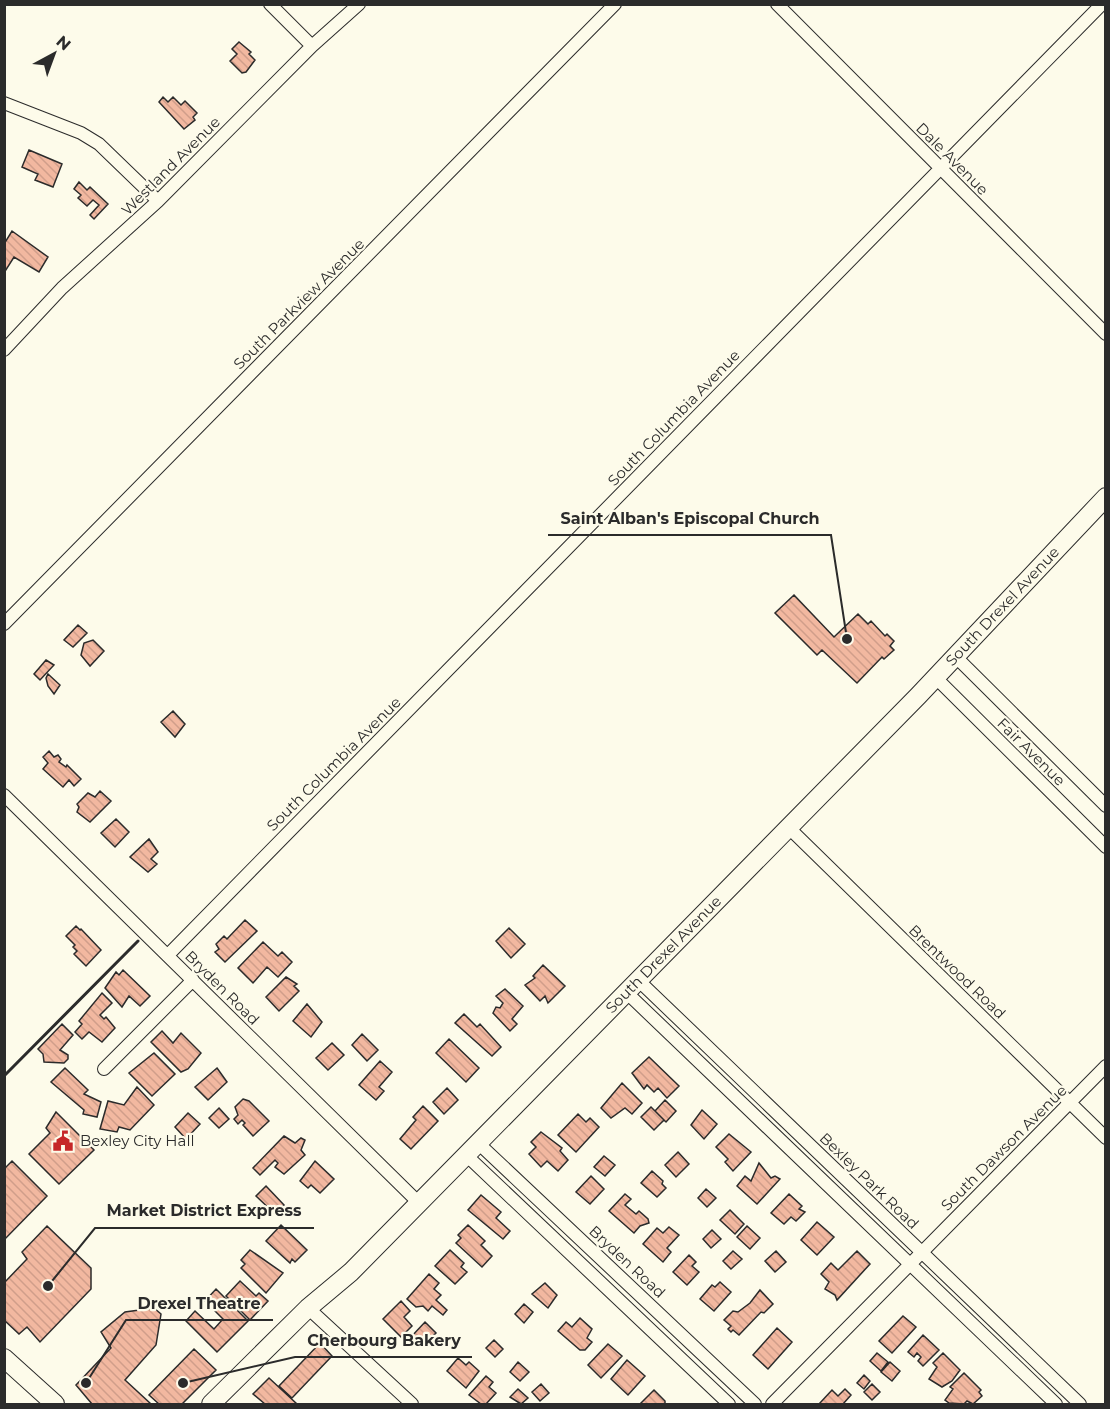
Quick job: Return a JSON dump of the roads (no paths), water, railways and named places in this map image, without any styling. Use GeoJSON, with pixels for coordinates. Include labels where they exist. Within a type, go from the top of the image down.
{"type":"FeatureCollection","features":[{"type":"Feature","properties":{"kind":"main road","name":"South Drexel Avenue"},"geometry":{"type":"LineString","coordinates":[[212,1404],[308,1308],[344,1278],[632,986],[935,677],[1106,497]]}},
{"type":"Feature","properties":{"kind":"main road"},"geometry":{"type":"LineString","coordinates":[[4,1358],[55,1404]]}},
{"type":"Feature","properties":{"kind":"street"},"geometry":{"type":"LineString","coordinates":[[270,4],[312,46]]}},
{"type":"Feature","properties":{"kind":"street","name":"Westland Avenue"},"geometry":{"type":"LineString","coordinates":[[4,350],[62,288],[158,201],[312,46],[359,4]]}},
{"type":"Feature","properties":{"kind":"street","name":"South Parkview Avenue"},"geometry":{"type":"LineString","coordinates":[[4,624],[615,4]]}},
{"type":"Feature","properties":{"kind":"street","name":"Dale Avenue"},"geometry":{"type":"LineString","coordinates":[[777,4],[1106,334]]}},
{"type":"Feature","properties":{"kind":"street","name":"South Columbia Avenue"},"geometry":{"type":"LineString","coordinates":[[168,955],[1102,4]]}},
{"type":"Feature","properties":{"kind":"street"},"geometry":{"type":"LineString","coordinates":[[4,103],[81,133],[99,144],[158,201]]}},
{"type":"Feature","properties":{"kind":"street","name":"Fair Avenue"},"geometry":{"type":"LineString","coordinates":[[954,655],[1106,806]]}},
{"type":"Feature","properties":{"kind":"street","name":"Fair Avenue"},"geometry":{"type":"LineString","coordinates":[[935,677],[1106,847]]}},
{"type":"Feature","properties":{"kind":"street","name":"Bryden Road"},"geometry":{"type":"LineString","coordinates":[[4,795],[418,1202]]}},
{"type":"Feature","properties":{"kind":"street","name":"Brentwood Road"},"geometry":{"type":"LineString","coordinates":[[788,827],[1106,1137]]}},
{"type":"Feature","properties":{"kind":"street"},"geometry":{"type":"LineString","coordinates":[[104,1069],[193,980]]}},
{"type":"Feature","properties":{"kind":"street"},"geometry":{"type":"LineString","coordinates":[[632,986],[910,1264],[1056,1404]]}},
{"type":"Feature","properties":{"kind":"street","name":"Bexley Park Road"},"geometry":{"type":"LineString","coordinates":[[632,986],[921,1252],[1080,1404]]}},
{"type":"Feature","properties":{"kind":"street","name":"South Dawson Avenue"},"geometry":{"type":"LineString","coordinates":[[772,1404],[1106,1065]]}},
{"type":"Feature","properties":{"kind":"street"},"geometry":{"type":"LineString","coordinates":[[471,1148],[729,1404]]}},
{"type":"Feature","properties":{"kind":"street","name":"Bryden Road"},"geometry":{"type":"LineString","coordinates":[[471,1148],[755,1404]]}},
{"type":"Feature","properties":{"kind":"street"},"geometry":{"type":"LineString","coordinates":[[308,1308],[412,1404]]}},
{"type":"Feature","properties":{"kind":"place","name":"Saint Alban's Episcopal Church"},"geometry":{"type":"Point","coordinates":[847,639]}},
{"type":"Feature","properties":{"kind":"place","name":"Bexley City Hall"},"geometry":{"type":"Point","coordinates":[63,1141]}},
{"type":"Feature","properties":{"kind":"place","name":"Market District Express"},"geometry":{"type":"Point","coordinates":[48,1286]}},
{"type":"Feature","properties":{"kind":"place","name":"Drexel Theatre"},"geometry":{"type":"Point","coordinates":[86,1383]}},
{"type":"Feature","properties":{"kind":"place","name":"Cherbourg Bakery"},"geometry":{"type":"Point","coordinates":[183,1383]}}]}
